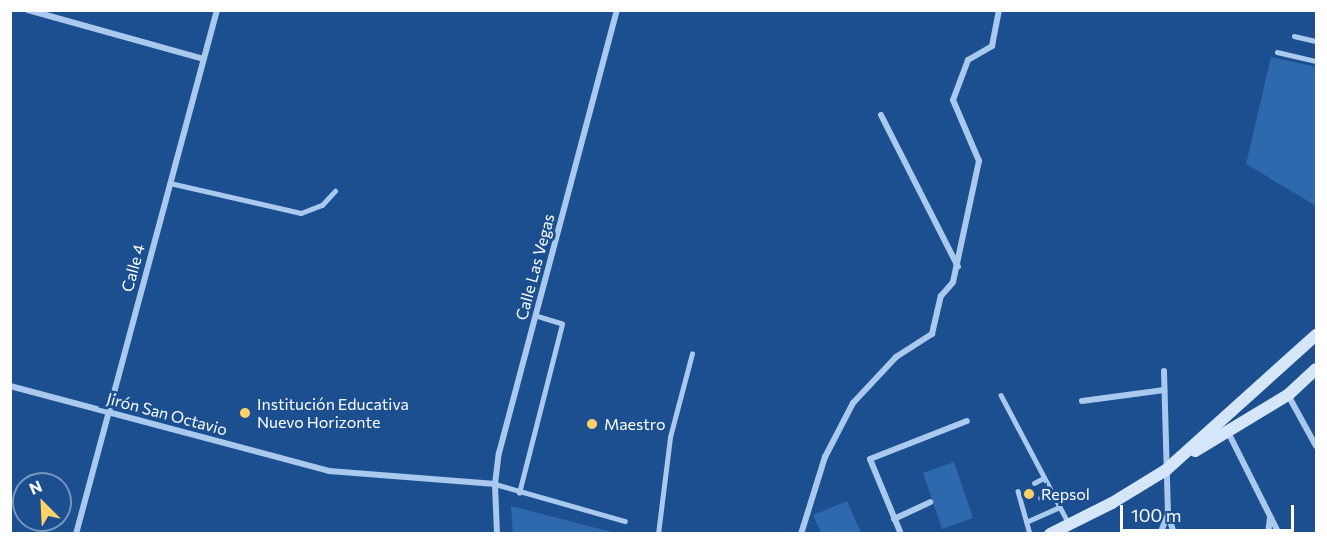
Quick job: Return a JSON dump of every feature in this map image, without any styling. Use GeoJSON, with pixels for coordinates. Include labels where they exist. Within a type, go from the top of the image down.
{"type":"FeatureCollection","features":[{"type":"Feature","properties":{"kind":"main road"},"geometry":{"type":"LineString","coordinates":[[1050,534],[1166,470],[1184,457],[1317,335]]}},
{"type":"Feature","properties":{"kind":"main road"},"geometry":{"type":"LineString","coordinates":[[1184,457],[1229,434],[1288,395],[1317,369]]}},
{"type":"Feature","properties":{"kind":"street"},"geometry":{"type":"LineString","coordinates":[[28,10],[203,59]]}},
{"type":"Feature","properties":{"kind":"street","name":"Calle 4"},"geometry":{"type":"LineString","coordinates":[[76,534],[217,10]]}},
{"type":"Feature","properties":{"kind":"street","name":"Calle Las Vegas"},"geometry":{"type":"LineString","coordinates":[[497,534],[495,484],[535,316],[617,10]]}},
{"type":"Feature","properties":{"kind":"street"},"geometry":{"type":"LineString","coordinates":[[801,534],[825,457],[853,403],[896,357],[932,334],[940,296],[953,282],[958,267],[965,210],[979,161],[953,100],[968,60],[992,46],[999,10]]}},
{"type":"Feature","properties":{"kind":"street"},"geometry":{"type":"LineString","coordinates":[[881,115],[958,267]]}},
{"type":"Feature","properties":{"kind":"street"},"geometry":{"type":"LineString","coordinates":[[1164,371],[1168,514],[1174,534]]}},
{"type":"Feature","properties":{"kind":"street","name":"Jirón San Octavio"},"geometry":{"type":"LineString","coordinates":[[10,386],[329,471],[495,484]]}},
{"type":"Feature","properties":{"kind":"street"},"geometry":{"type":"LineString","coordinates":[[1082,401],[1164,390]]}},
{"type":"Feature","properties":{"kind":"street"},"geometry":{"type":"LineString","coordinates":[[1288,395],[1317,446]]}},
{"type":"Feature","properties":{"kind":"street"},"geometry":{"type":"LineString","coordinates":[[901,534],[870,459],[967,421]]}},
{"type":"Feature","properties":{"kind":"street"},"geometry":{"type":"LineString","coordinates":[[1229,434],[1278,534]]}},
{"type":"Feature","properties":{"kind":"street"},"geometry":{"type":"LineString","coordinates":[[894,519],[930,502]]}},
{"type":"Feature","properties":{"kind":"street"},"geometry":{"type":"LineString","coordinates":[[1160,534],[1168,514]]}},
{"type":"Feature","properties":{"kind":"street"},"geometry":{"type":"LineString","coordinates":[[1268,534],[1270,518]]}},
{"type":"Feature","properties":{"kind":"lane"},"geometry":{"type":"LineString","coordinates":[[1294,36],[1317,41]]}},
{"type":"Feature","properties":{"kind":"lane"},"geometry":{"type":"LineString","coordinates":[[1277,52],[1317,61]]}},
{"type":"Feature","properties":{"kind":"lane"},"geometry":{"type":"LineString","coordinates":[[170,183],[301,213],[322,205],[335,190]]}},
{"type":"Feature","properties":{"kind":"lane"},"geometry":{"type":"LineString","coordinates":[[519,493],[562,324],[535,316]]}},
{"type":"Feature","properties":{"kind":"lane"},"geometry":{"type":"LineString","coordinates":[[658,534],[670,437],[692,354]]}},
{"type":"Feature","properties":{"kind":"lane"},"geometry":{"type":"LineString","coordinates":[[1001,394],[1069,525]]}},
{"type":"Feature","properties":{"kind":"lane"},"geometry":{"type":"LineString","coordinates":[[1034,483],[1044,478]]}},
{"type":"Feature","properties":{"kind":"lane"},"geometry":{"type":"LineString","coordinates":[[495,484],[519,493],[625,521]]}},
{"type":"Feature","properties":{"kind":"lane"},"geometry":{"type":"LineString","coordinates":[[1018,491],[1030,534]]}},
{"type":"Feature","properties":{"kind":"lane"},"geometry":{"type":"LineString","coordinates":[[1040,498],[1052,492]]}},
{"type":"Feature","properties":{"kind":"lane"},"geometry":{"type":"LineString","coordinates":[[1026,522],[1059,507]]}},
{"type":"Feature","properties":{"kind":"shaded area"},"geometry":{"type":"Polygon","coordinates":[[[1271,57],[1316,67],[1316,206],[1246,164],[1271,57]]]}},
{"type":"Feature","properties":{"kind":"shaded area"},"geometry":{"type":"Polygon","coordinates":[[[954,462],[973,518],[942,529],[923,473],[954,462]]]}},
{"type":"Feature","properties":{"kind":"shaded area"},"geometry":{"type":"Polygon","coordinates":[[[847,501],[861,533],[821,533],[813,515],[847,501]]]}},
{"type":"Feature","properties":{"kind":"shaded area"},"geometry":{"type":"Polygon","coordinates":[[[511,506],[616,533],[513,533],[511,506]]]}},
{"type":"Feature","properties":{"kind":"place","name":"Institución Educativa Nuevo Horizonte"},"geometry":{"type":"Point","coordinates":[245,413]}},
{"type":"Feature","properties":{"kind":"place","name":"Maestro"},"geometry":{"type":"Point","coordinates":[592,424]}},
{"type":"Feature","properties":{"kind":"place","name":"Repsol"},"geometry":{"type":"Point","coordinates":[1029,494]}}]}
